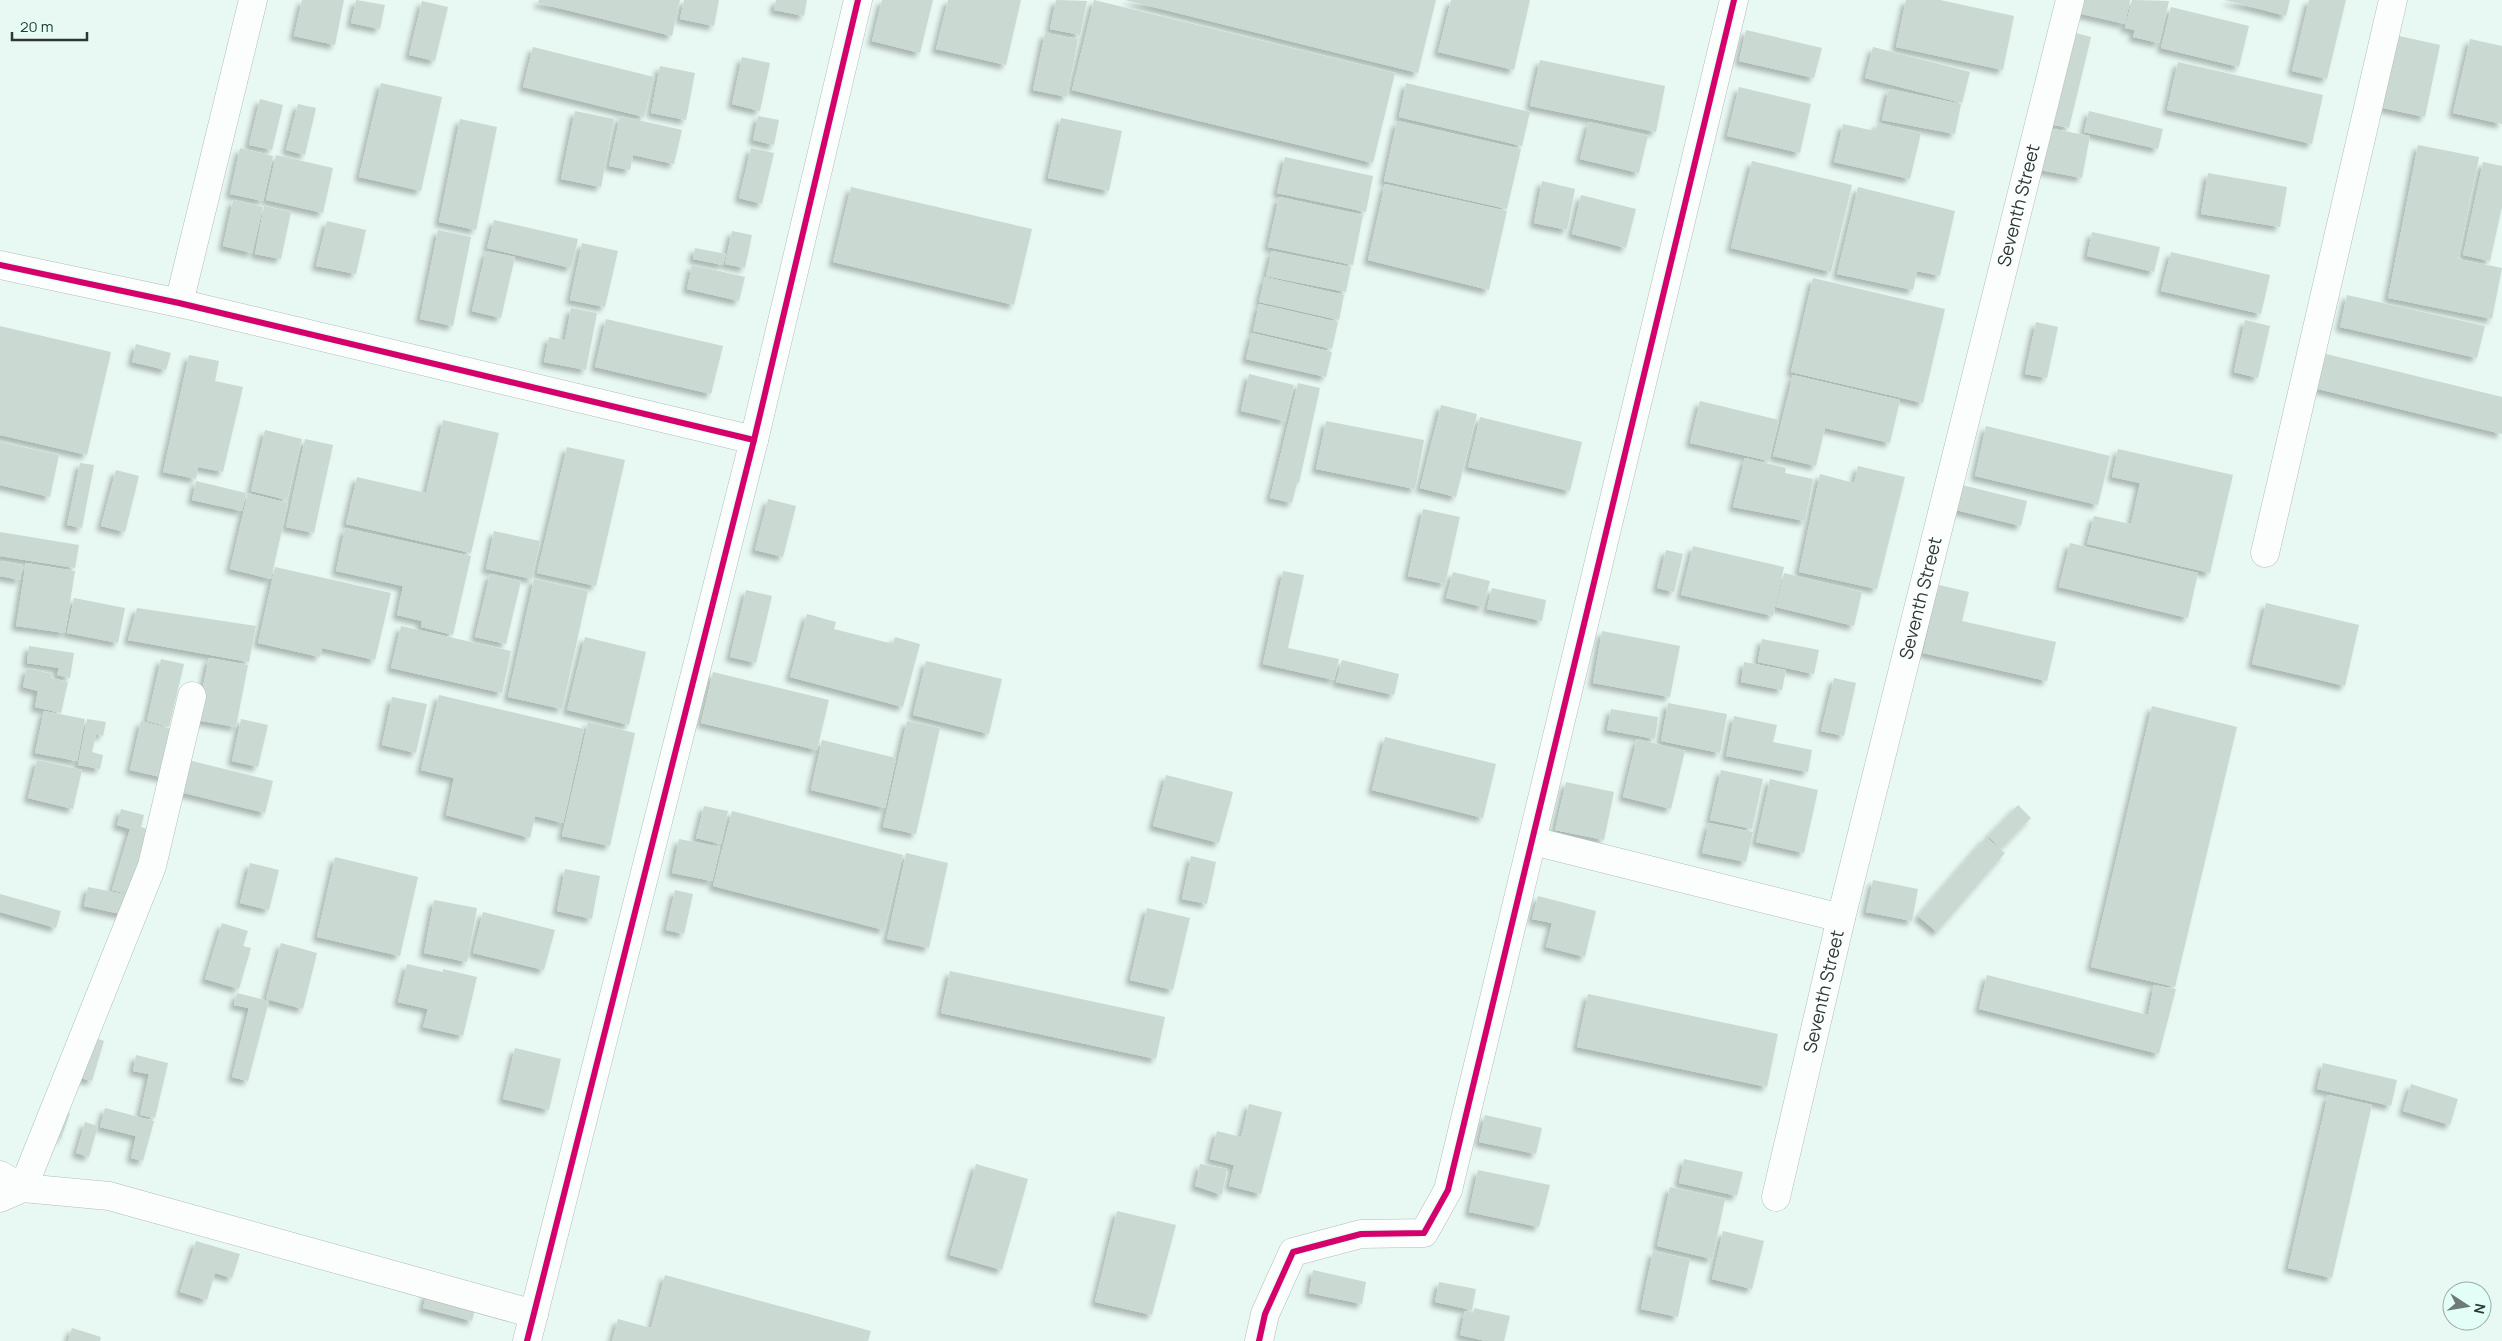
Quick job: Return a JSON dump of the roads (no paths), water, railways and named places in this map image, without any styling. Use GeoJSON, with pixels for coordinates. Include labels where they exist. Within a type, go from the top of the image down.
{"type":"FeatureCollection","features":[{"type":"Feature","properties":{"kind":"street"},"geometry":{"type":"LineString","coordinates":[[179,303],[253,0]]}},
{"type":"Feature","properties":{"kind":"street"},"geometry":{"type":"LineString","coordinates":[[527,1341],[754,440],[858,0]]}},
{"type":"Feature","properties":{"kind":"street"},"geometry":{"type":"LineString","coordinates":[[1259,1341],[1265,1314],[1293,1252],[1361,1234],[1424,1233],[1448,1190],[1734,0]]}},
{"type":"Feature","properties":{"kind":"street","name":"Seventh Street"},"geometry":{"type":"LineString","coordinates":[[1776,1197],[1841,918],[2070,0]]}},
{"type":"Feature","properties":{"kind":"street"},"geometry":{"type":"LineString","coordinates":[[2265,552],[2393,0]]}},
{"type":"Feature","properties":{"kind":"street"},"geometry":{"type":"LineString","coordinates":[[0,264],[179,303],[754,440]]}},
{"type":"Feature","properties":{"kind":"street"},"geometry":{"type":"LineString","coordinates":[[192,696],[152,866],[8,1187],[108,1196],[534,1314]]}},
{"type":"Feature","properties":{"kind":"street"},"geometry":{"type":"LineString","coordinates":[[1533,841],[1841,918]]}}]}
